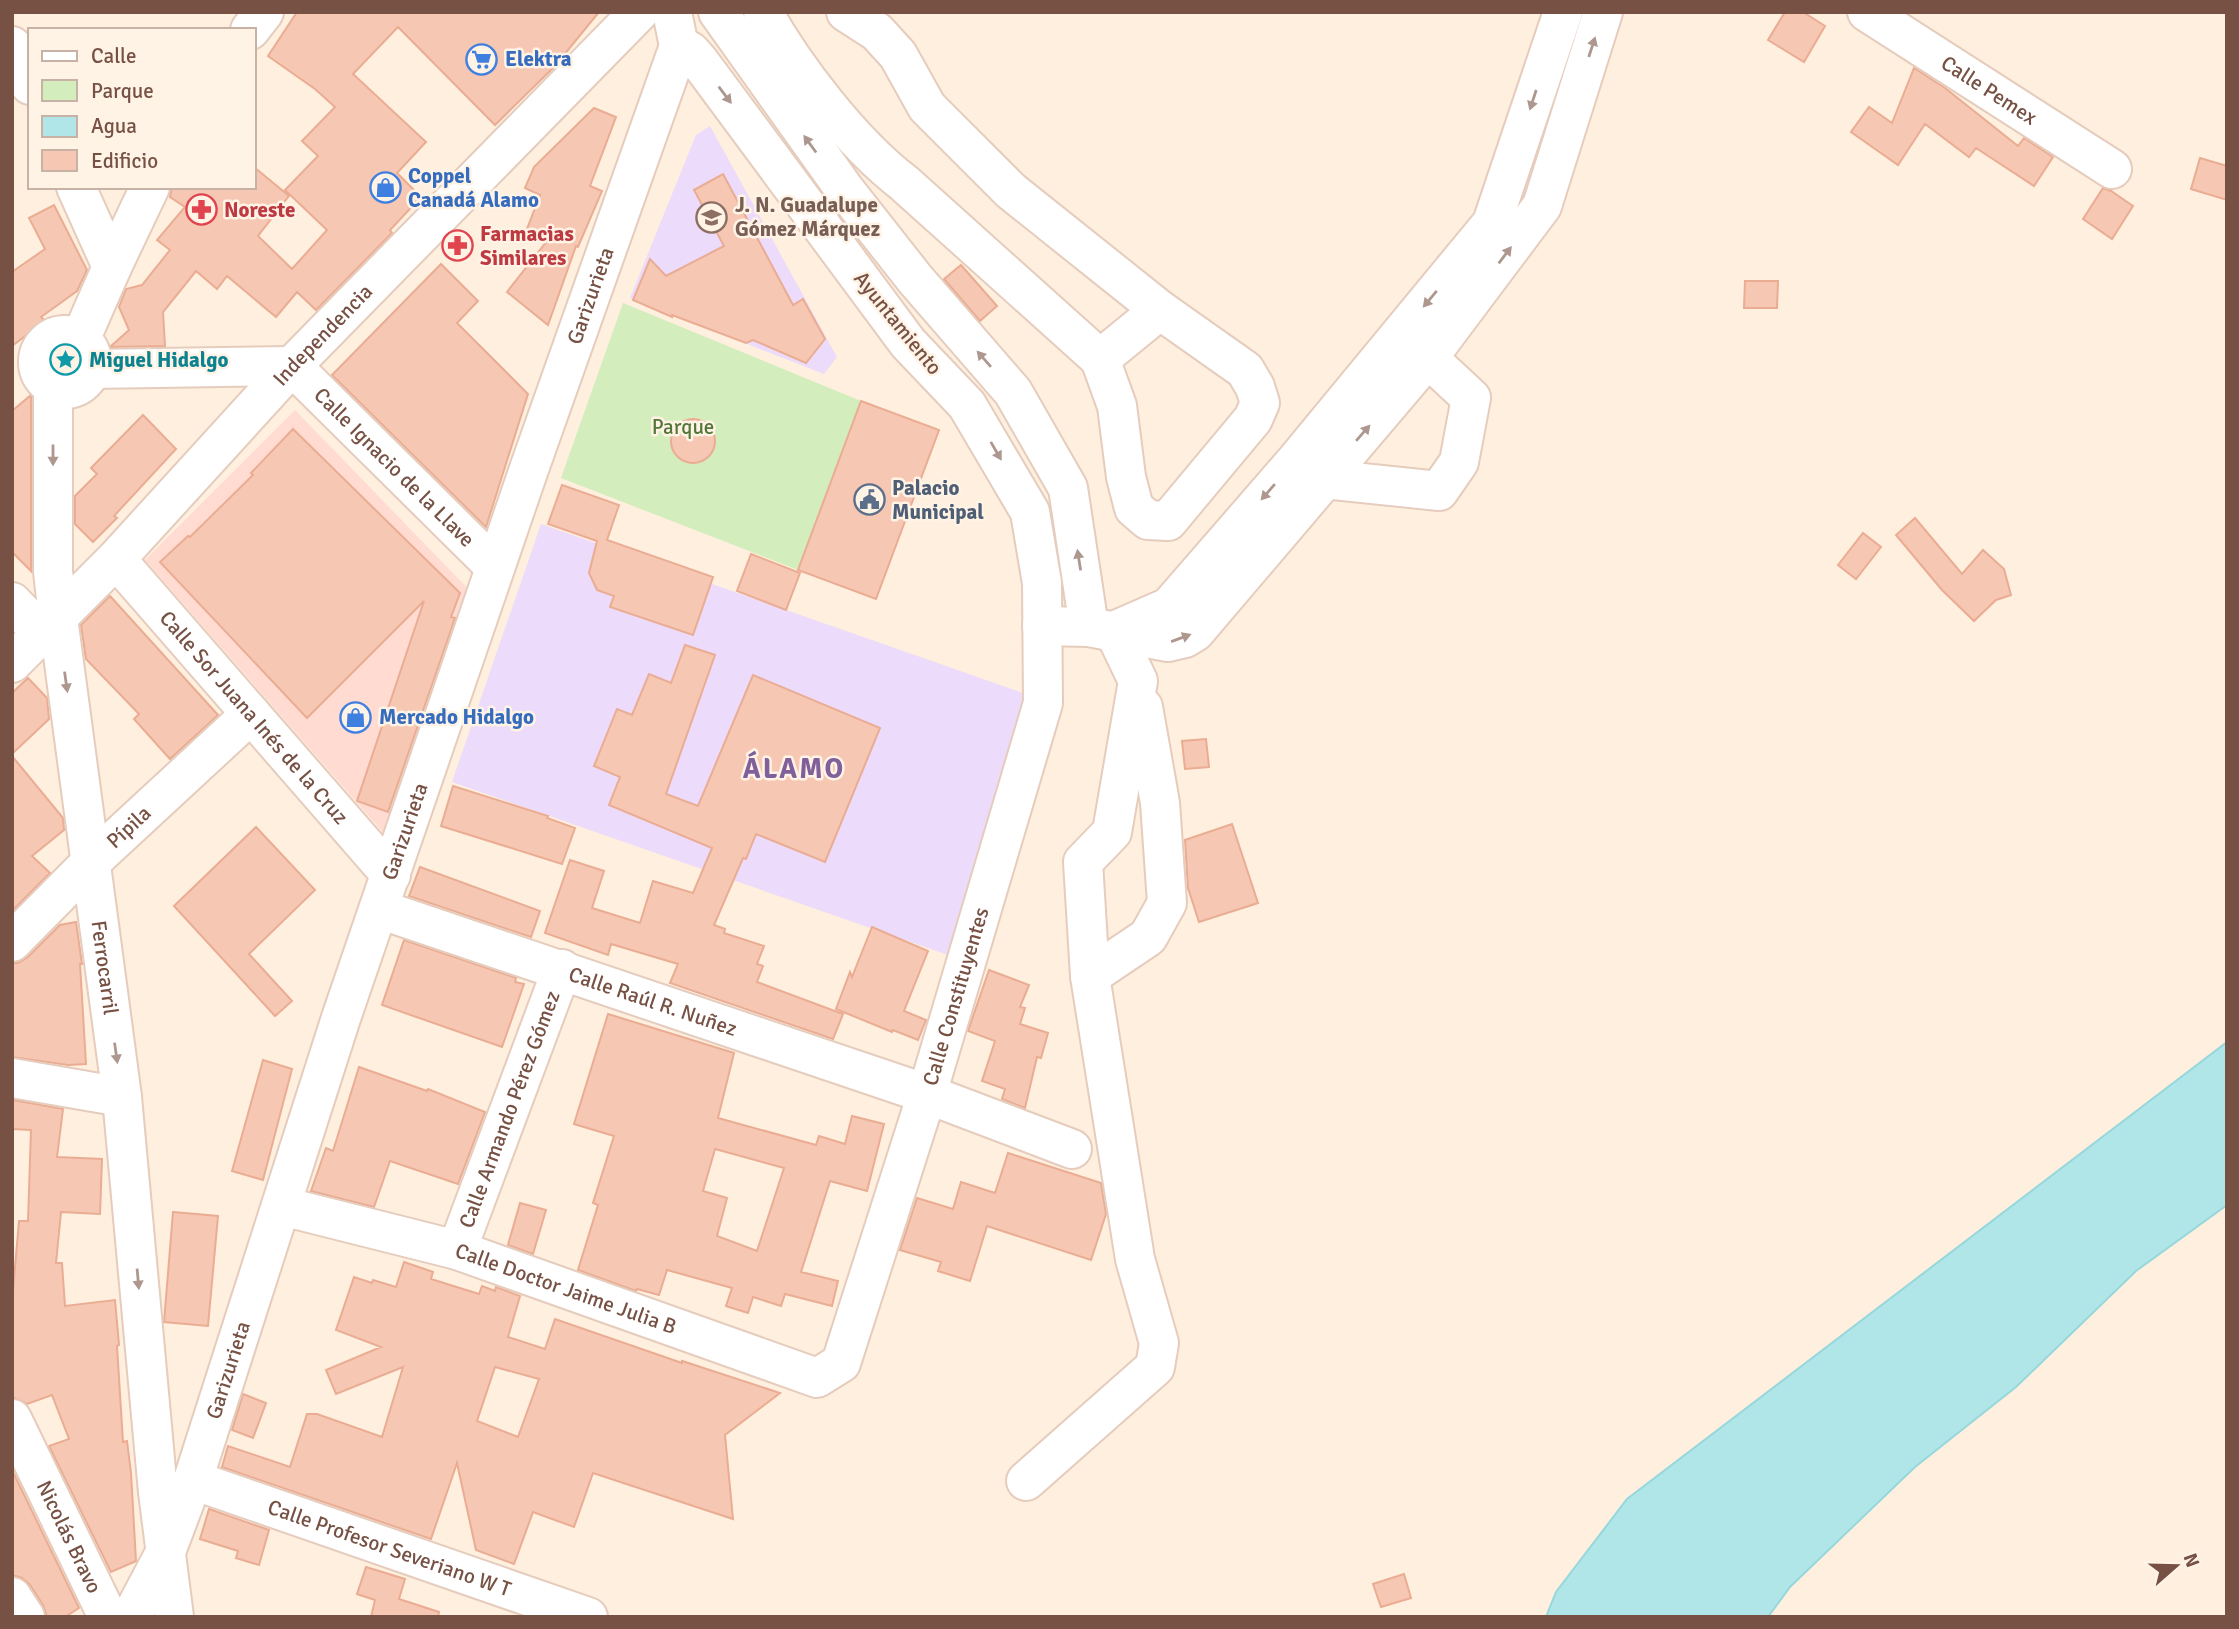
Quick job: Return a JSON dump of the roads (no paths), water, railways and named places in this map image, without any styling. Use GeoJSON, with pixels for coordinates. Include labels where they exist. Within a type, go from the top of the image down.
{"type":"FeatureCollection","features":[{"type":"Feature","properties":{"kind":"street"},"geometry":{"type":"LineString","coordinates":[[252,28],[264,12]]}},
{"type":"Feature","properties":{"kind":"street","name":"Independencia"},"geometry":{"type":"LineString","coordinates":[[12,663],[116,559],[292,366],[639,12]]}},
{"type":"Feature","properties":{"kind":"street","name":"Ayuntamiento"},"geometry":{"type":"LineString","coordinates":[[718,12],[845,190],[915,279],[1013,392],[1068,488],[1102,629],[1138,681],[1160,803],[1167,903],[1148,937],[1090,976]]}},
{"type":"Feature","properties":{"kind":"street"},"geometry":{"type":"LineString","coordinates":[[763,12],[804,75],[877,162],[904,183],[1100,359],[1117,406],[1126,477],[1134,508],[1148,520],[1168,521],[1254,419],[1260,403],[1245,370],[1160,310],[1011,191],[927,107],[898,55],[877,32],[846,12]]}},
{"type":"Feature","properties":{"kind":"street"},"geometry":{"type":"LineString","coordinates":[[1413,348],[1492,223],[1563,12]]}},
{"type":"Feature","properties":{"kind":"street"},"geometry":{"type":"LineString","coordinates":[[1042,626],[1102,629],[1169,607],[1309,471],[1413,348],[1542,206],[1603,12]]}},
{"type":"Feature","properties":{"kind":"street","name":"Calle Pemex"},"geometry":{"type":"LineString","coordinates":[[1867,12],[2112,169]]}},
{"type":"Feature","properties":{"kind":"street","name":"Ayuntamiento"},"geometry":{"type":"LineString","coordinates":[[676,29],[908,343],[967,405],[984,431],[1030,512],[1042,583],[1042,626]]}},
{"type":"Feature","properties":{"kind":"street","name":"Garizurieta"},"geometry":{"type":"LineString","coordinates":[[131,1617],[167,1549],[193,1480],[341,1018],[676,29]]}},
{"type":"Feature","properties":{"kind":"street"},"geometry":{"type":"LineString","coordinates":[[12,46],[28,81]]}},
{"type":"Feature","properties":{"kind":"street"},"geometry":{"type":"LineString","coordinates":[[845,190],[877,162]]}},
{"type":"Feature","properties":{"kind":"street"},"geometry":{"type":"LineString","coordinates":[[77,189],[112,267]]}},
{"type":"Feature","properties":{"kind":"street"},"geometry":{"type":"LineString","coordinates":[[34,381],[69,389],[83,382],[86,354],[112,267],[149,189]]}},
{"type":"Feature","properties":{"kind":"street"},"geometry":{"type":"LineString","coordinates":[[1100,359],[1160,310]]}},
{"type":"Feature","properties":{"kind":"street"},"geometry":{"type":"LineString","coordinates":[[1309,471],[1439,491],[1459,462],[1471,397],[1413,348]]}},
{"type":"Feature","properties":{"kind":"street"},"geometry":{"type":"LineString","coordinates":[[86,354],[292,366]]}},
{"type":"Feature","properties":{"kind":"street","name":"Calle Ignacio de la Llave"},"geometry":{"type":"LineString","coordinates":[[292,366],[495,567]]}},
{"type":"Feature","properties":{"kind":"street","name":"Ferrocarril"},"geometry":{"type":"LineString","coordinates":[[34,381],[53,571],[50,626],[91,862],[122,1097],[158,1492],[174,1617]]}},
{"type":"Feature","properties":{"kind":"street","name":"Calle Sor Juana Inés de la Cruz"},"geometry":{"type":"LineString","coordinates":[[116,559],[251,714],[385,892]]}},
{"type":"Feature","properties":{"kind":"street"},"geometry":{"type":"LineString","coordinates":[[12,601],[50,626]]}},
{"type":"Feature","properties":{"kind":"street","name":"Calle Constituyentes"},"geometry":{"type":"LineString","coordinates":[[841,1363],[927,1094],[1043,703],[1042,626]]}},
{"type":"Feature","properties":{"kind":"street"},"geometry":{"type":"LineString","coordinates":[[1026,1481],[1155,1367],[1158,1343],[1135,1259],[1090,976],[1083,862],[1112,832],[1138,681]]}},
{"type":"Feature","properties":{"kind":"street","name":"Pípila"},"geometry":{"type":"LineString","coordinates":[[12,942],[91,862],[251,714]]}},
{"type":"Feature","properties":{"kind":"street","name":"Calle Raúl R. Nuñez"},"geometry":{"type":"LineString","coordinates":[[385,892],[562,970],[927,1094],[1072,1149]]}},
{"type":"Feature","properties":{"kind":"street","name":"Calle Armando Pérez Gómez"},"geometry":{"type":"LineString","coordinates":[[457,1250],[562,970]]}},
{"type":"Feature","properties":{"kind":"street"},"geometry":{"type":"LineString","coordinates":[[12,1078],[122,1097]]}},
{"type":"Feature","properties":{"kind":"street","name":"Calle Doctor Jaime Julia B"},"geometry":{"type":"LineString","coordinates":[[282,1206],[457,1250],[817,1378],[841,1363]]}},
{"type":"Feature","properties":{"kind":"street","name":"Nicolás Bravo"},"geometry":{"type":"LineString","coordinates":[[12,1419],[108,1617]]}},
{"type":"Feature","properties":{"kind":"street","name":"Calle Profesor Severiano W T"},"geometry":{"type":"LineString","coordinates":[[193,1480],[588,1617]]}},
{"type":"Feature","properties":{"kind":"street"},"geometry":{"type":"LineString","coordinates":[[12,1597],[25,1617]]}},
{"type":"Feature","properties":{"kind":"water"},"geometry":{"type":"Polygon","coordinates":[[[2227,1042],[2227,1205],[2136,1271],[2016,1387],[1915,1467],[1790,1587],[1768,1617],[1546,1617],[1556,1592],[1627,1499],[2227,1042]]]}},
{"type":"Feature","properties":{"kind":"place","name":"Elektra"},"geometry":{"type":"Point","coordinates":[482,59]}},
{"type":"Feature","properties":{"kind":"place","name":"Coppel Canadá Alamo"},"geometry":{"type":"Point","coordinates":[385,188]}},
{"type":"Feature","properties":{"kind":"place","name":"Noreste"},"geometry":{"type":"Point","coordinates":[201,210]}},
{"type":"Feature","properties":{"kind":"place","name":"J. N. Guadalupe Gómez Márquez"},"geometry":{"type":"Point","coordinates":[712,217]}},
{"type":"Feature","properties":{"kind":"place","name":"Farmacias Similares"},"geometry":{"type":"Point","coordinates":[457,246]}},
{"type":"Feature","properties":{"kind":"place","name":"Miguel Hidalgo"},"geometry":{"type":"Point","coordinates":[66,360]}},
{"type":"Feature","properties":{"kind":"place","name":"Palacio Municipal"},"geometry":{"type":"Point","coordinates":[869,500]}},
{"type":"Feature","properties":{"kind":"place","name":"Mercado Hidalgo"},"geometry":{"type":"Point","coordinates":[356,717]}},
{"type":"Feature","properties":{"kind":"district","name":"ÁLAMO"},"geometry":{"type":"Point","coordinates":[794,769]}},
{"type":"Feature","properties":{"kind":"park label","name":"Parque"},"geometry":{"type":"Point","coordinates":[683,427]}}]}
